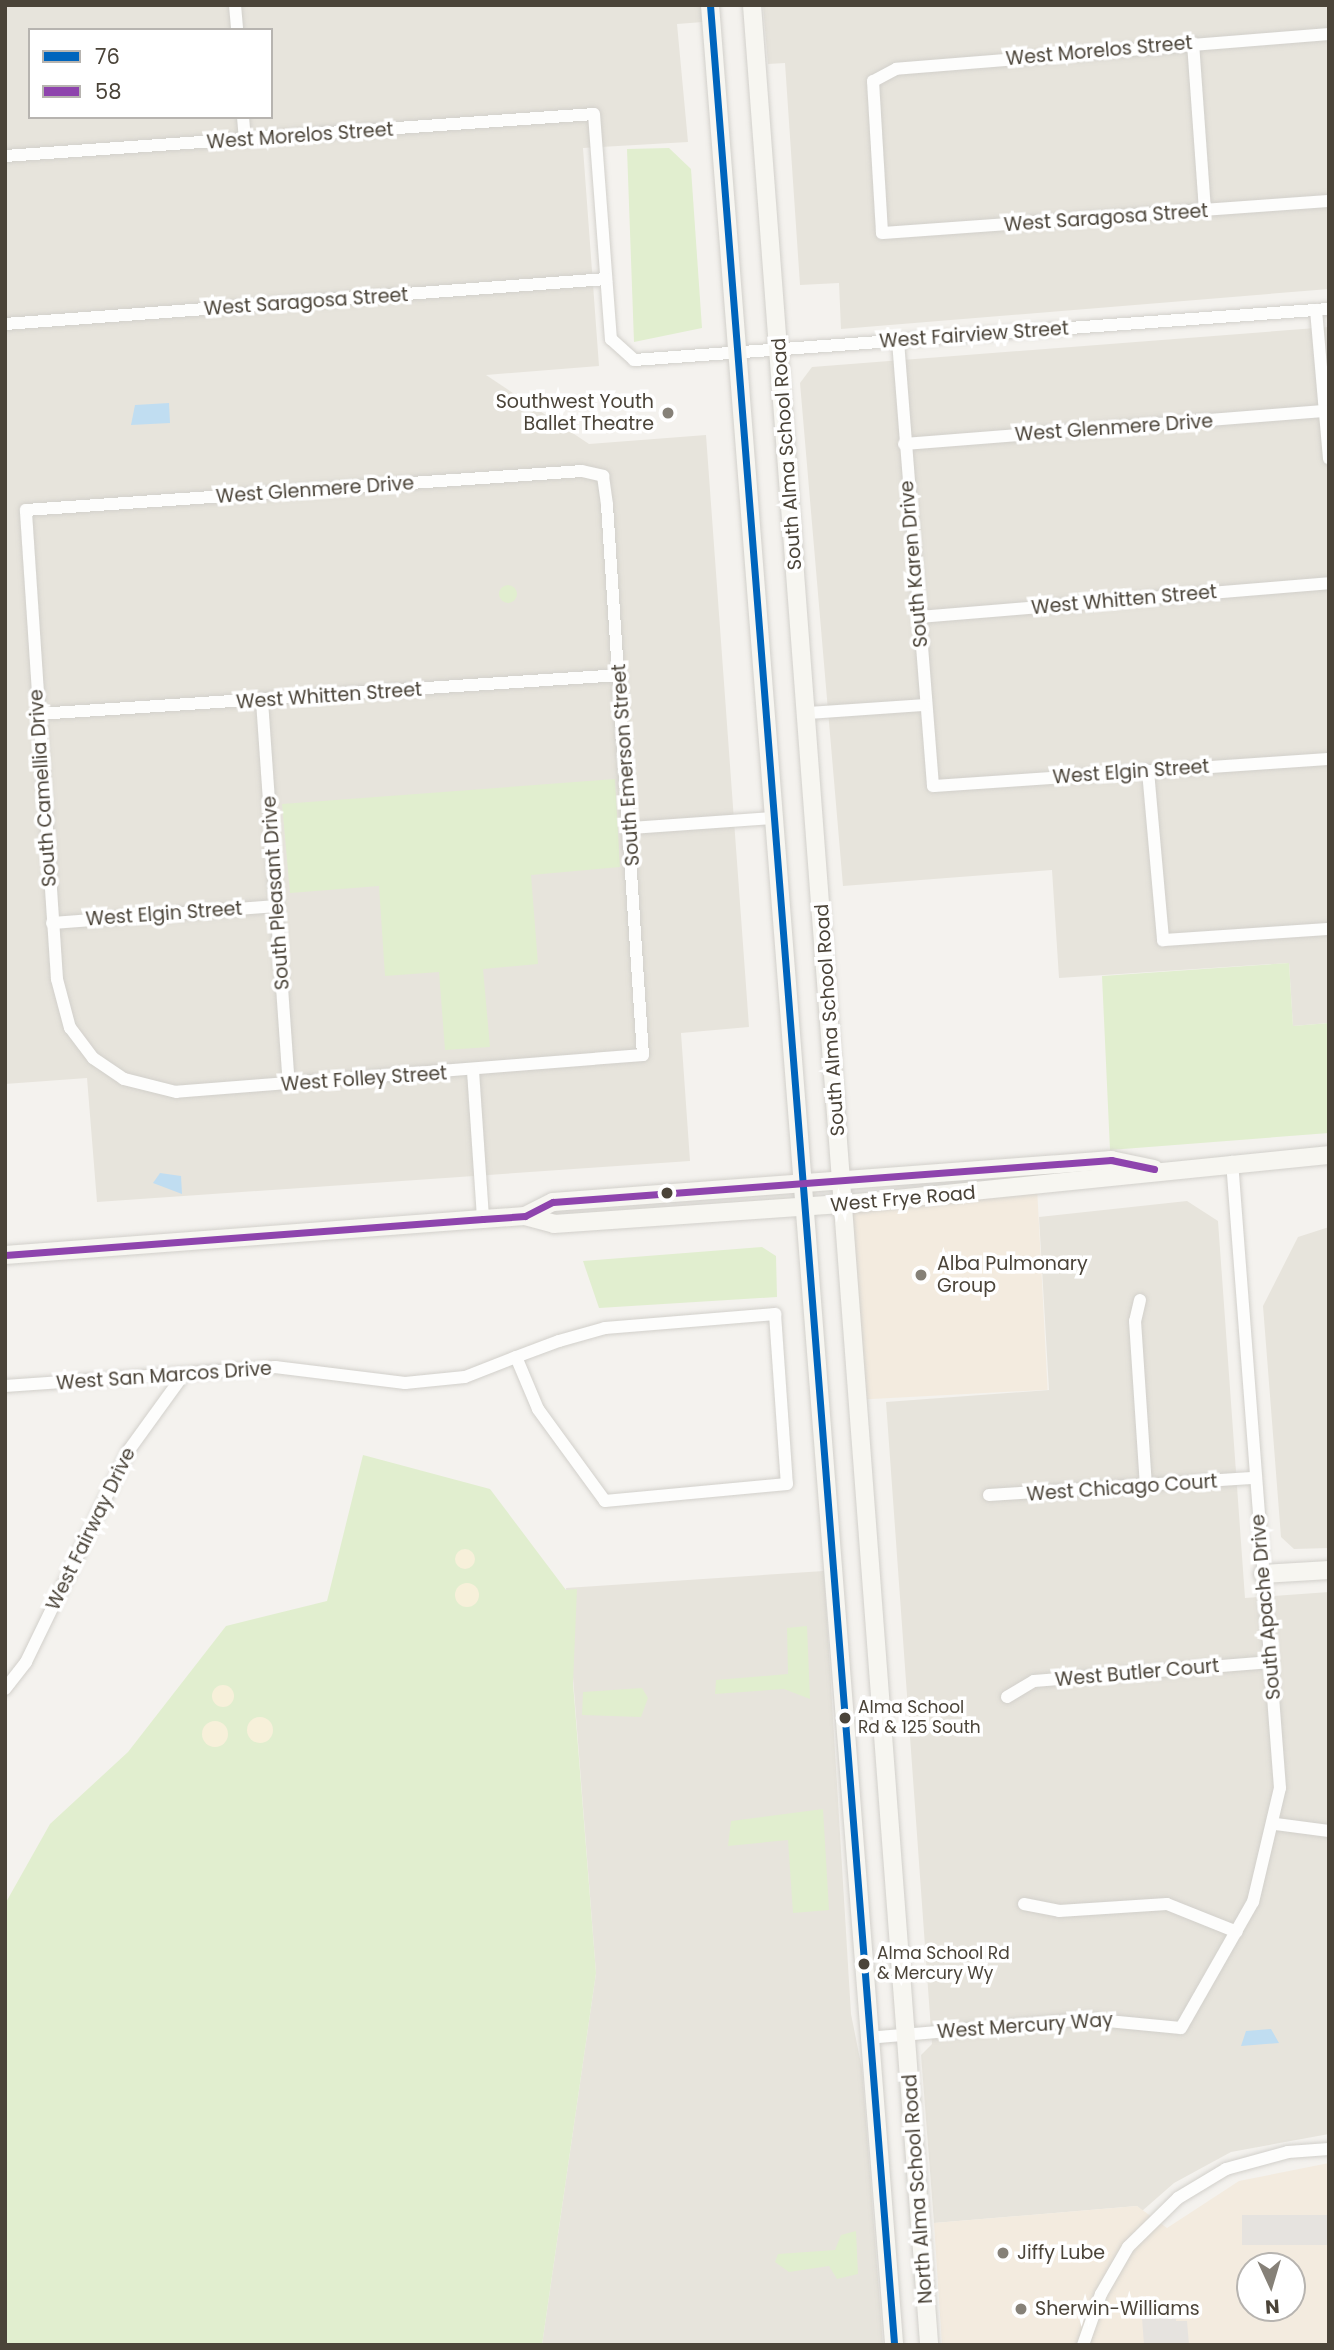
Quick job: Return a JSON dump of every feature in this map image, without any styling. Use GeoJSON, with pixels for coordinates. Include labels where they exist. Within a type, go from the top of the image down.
{"type":"FeatureCollection","features":[{"type":"Feature","properties":{"kind":"main road","name":"South Alma School Road"},"geometry":{"type":"LineString","coordinates":[[710,5],[805,1206],[867,2038]]}},
{"type":"Feature","properties":{"kind":"main road","name":"South Alma School Road"},"geometry":{"type":"LineString","coordinates":[[752,5],[907,2034]]}},
{"type":"Feature","properties":{"kind":"main road","name":"West Frye Road"},"geometry":{"type":"LineString","coordinates":[[5,1255],[525,1216],[554,1224],[843,1204],[1103,1181],[1154,1169],[1329,1155]]}},
{"type":"Feature","properties":{"kind":"main road","name":"West Frye Road"},"geometry":{"type":"LineString","coordinates":[[525,1216],[553,1202],[1111,1160],[1154,1169]]}},
{"type":"Feature","properties":{"kind":"main road"},"geometry":{"type":"LineString","coordinates":[[1263,1574],[1329,1570]]}},
{"type":"Feature","properties":{"kind":"main road","name":"North Alma School Road"},"geometry":{"type":"LineString","coordinates":[[907,2034],[929,2345]]}},
{"type":"Feature","properties":{"kind":"main road","name":"North Alma School Road"},"geometry":{"type":"LineString","coordinates":[[867,2038],[894,2345]]}},
{"type":"Feature","properties":{"kind":"street"},"geometry":{"type":"LineString","coordinates":[[235,5],[237,28]]}},
{"type":"Feature","properties":{"kind":"street","name":"West Morelos Street"},"geometry":{"type":"LineString","coordinates":[[882,233],[873,81],[896,69],[1329,34]]}},
{"type":"Feature","properties":{"kind":"street"},"geometry":{"type":"LineString","coordinates":[[1193,43],[1205,211]]}},
{"type":"Feature","properties":{"kind":"street","name":"West Morelos Street"},"geometry":{"type":"LineString","coordinates":[[5,156],[594,114],[607,279]]}},
{"type":"Feature","properties":{"kind":"street"},"geometry":{"type":"LineString","coordinates":[[243,119],[245,140]]}},
{"type":"Feature","properties":{"kind":"street","name":"West Saragosa Street"},"geometry":{"type":"LineString","coordinates":[[882,233],[1329,201]]}},
{"type":"Feature","properties":{"kind":"street","name":"West Fairview Street"},"geometry":{"type":"LineString","coordinates":[[607,279],[611,339],[621,352],[634,360],[779,352],[1322,309]]}},
{"type":"Feature","properties":{"kind":"street","name":"West Saragosa Street"},"geometry":{"type":"LineString","coordinates":[[5,324],[607,279]]}},
{"type":"Feature","properties":{"kind":"street"},"geometry":{"type":"LineString","coordinates":[[1322,309],[1324,411],[1329,458]]}},
{"type":"Feature","properties":{"kind":"street","name":"South Karen Drive"},"geometry":{"type":"LineString","coordinates":[[898,341],[924,705],[933,786]]}},
{"type":"Feature","properties":{"kind":"street","name":"West Glenmere Drive"},"geometry":{"type":"LineString","coordinates":[[904,444],[1324,411]]}},
{"type":"Feature","properties":{"kind":"street","name":"West Glenmere Drive"},"geometry":{"type":"LineString","coordinates":[[26,510],[582,471],[603,476]]}},
{"type":"Feature","properties":{"kind":"street","name":"South Emerson Street"},"geometry":{"type":"LineString","coordinates":[[603,476],[620,675],[643,1055]]}},
{"type":"Feature","properties":{"kind":"street","name":"South Camellia Drive"},"geometry":{"type":"LineString","coordinates":[[26,510],[52,923],[62,1005],[93,1058]]}},
{"type":"Feature","properties":{"kind":"street","name":"West Whitten Street"},"geometry":{"type":"LineString","coordinates":[[919,617],[1329,583]]}},
{"type":"Feature","properties":{"kind":"street","name":"West Whitten Street"},"geometry":{"type":"LineString","coordinates":[[38,714],[620,675]]}},
{"type":"Feature","properties":{"kind":"street","name":"South Pleasant Drive"},"geometry":{"type":"LineString","coordinates":[[262,701],[289,1084]]}},
{"type":"Feature","properties":{"kind":"street"},"geometry":{"type":"LineString","coordinates":[[807,713],[924,705]]}},
{"type":"Feature","properties":{"kind":"street","name":"West Elgin Street"},"geometry":{"type":"LineString","coordinates":[[933,786],[1329,759]]}},
{"type":"Feature","properties":{"kind":"street"},"geometry":{"type":"LineString","coordinates":[[1148,771],[1163,940],[1329,929]]}},
{"type":"Feature","properties":{"kind":"street"},"geometry":{"type":"LineString","coordinates":[[630,828],[774,818]]}},
{"type":"Feature","properties":{"kind":"street","name":"West Elgin Street"},"geometry":{"type":"LineString","coordinates":[[52,923],[277,906]]}},
{"type":"Feature","properties":{"kind":"street","name":"West Folley Street"},"geometry":{"type":"LineString","coordinates":[[93,1058],[148,1089],[289,1084],[643,1055]]}},
{"type":"Feature","properties":{"kind":"street"},"geometry":{"type":"LineString","coordinates":[[473,1071],[483,1219]]}},
{"type":"Feature","properties":{"kind":"street","name":"South Apache Drive"},"geometry":{"type":"LineString","coordinates":[[1181,2028],[1237,1932],[1276,1824],[1280,1788],[1232,1162]]}},
{"type":"Feature","properties":{"kind":"street"},"geometry":{"type":"LineString","coordinates":[[1140,1300],[1135,1321],[1146,1486]]}},
{"type":"Feature","properties":{"kind":"street","name":"West San Marcos Drive"},"geometry":{"type":"LineString","coordinates":[[5,1386],[275,1367],[405,1383],[466,1377],[516,1357],[605,1328],[775,1314],[787,1484],[605,1501],[538,1409],[516,1357]]}},
{"type":"Feature","properties":{"kind":"street","name":"West Fairway Drive"},"geometry":{"type":"LineString","coordinates":[[5,1689],[26,1662],[129,1450],[184,1374]]}},
{"type":"Feature","properties":{"kind":"street","name":"West Chicago Court"},"geometry":{"type":"LineString","coordinates":[[989,1495],[1255,1478]]}},
{"type":"Feature","properties":{"kind":"street","name":"West Butler Court"},"geometry":{"type":"LineString","coordinates":[[1007,1697],[1034,1681],[1271,1662]]}},
{"type":"Feature","properties":{"kind":"street"},"geometry":{"type":"LineString","coordinates":[[1276,1824],[1329,1831]]}},
{"type":"Feature","properties":{"kind":"street"},"geometry":{"type":"LineString","coordinates":[[1024,1904],[1059,1911],[1167,1904],[1237,1932]]}},
{"type":"Feature","properties":{"kind":"street","name":"West Mercury Way"},"geometry":{"type":"LineString","coordinates":[[867,2038],[1087,2019],[1181,2028]]}},
{"type":"Feature","properties":{"kind":"street"},"geometry":{"type":"LineString","coordinates":[[1083,2345],[1101,2294],[1128,2247],[1178,2198],[1226,2169],[1288,2152],[1329,2149]]}},
{"type":"Feature","properties":{"kind":"shaded area"},"geometry":{"type":"Polygon","coordinates":[[[5,5],[701,5],[703,22],[677,24],[688,142],[583,148],[599,366],[486,375],[589,444],[706,435],[749,1027],[681,1033],[690,1161],[97,1202],[87,1078],[5,1084],[5,5]]]}},
{"type":"Feature","properties":{"kind":"shaded area"},"geometry":{"type":"Polygon","coordinates":[[[763,5],[1329,5],[1329,289],[841,329],[839,283],[800,285],[785,63],[768,64],[763,5]]]}},
{"type":"Feature","properties":{"kind":"shaded area"},"geometry":{"type":"Polygon","coordinates":[[[1329,327],[1329,1023],[1293,1026],[1289,963],[1059,978],[1052,870],[843,886],[800,383],[812,367],[1329,327]]]}},
{"type":"Feature","properties":{"kind":"shaded area"},"geometry":{"type":"Polygon","coordinates":[[[1037,1187],[1048,1390],[853,1400],[842,1197],[1037,1187]]]}},
{"type":"Feature","properties":{"kind":"shaded area"},"geometry":{"type":"Polygon","coordinates":[[[1187,1201],[1218,1221],[1245,1598],[1329,1592],[1329,2134],[1231,2152],[1174,2183],[1142,2211],[1137,2206],[934,2223],[921,2055],[932,2044],[886,1402],[1049,1390],[1039,1217],[1187,1201]]]}},
{"type":"Feature","properties":{"kind":"shaded area"},"geometry":{"type":"Polygon","coordinates":[[[1329,1227],[1329,1548],[1294,1549],[1281,1537],[1263,1306],[1298,1237],[1329,1227]]]}},
{"type":"Feature","properties":{"kind":"shaded area"},"geometry":{"type":"Polygon","coordinates":[[[824,1571],[851,2014],[862,2069],[883,2345],[542,2345],[596,1973],[566,1588],[824,1571]]]}},
{"type":"Feature","properties":{"kind":"shaded area"},"geometry":{"type":"Polygon","coordinates":[[[1329,2163],[1329,2345],[942,2345],[934,2223],[1137,2206],[1167,2228],[1239,2181],[1329,2163]]]}},
{"type":"Feature","properties":{"kind":"shaded area"},"geometry":{"type":"Polygon","coordinates":[[[1242,2215],[1329,2215],[1329,2245],[1242,2245],[1242,2215]]]}},
{"type":"Feature","properties":{"kind":"shaded area"},"geometry":{"type":"Polygon","coordinates":[[[1175,2302],[1176,2321],[1187,2321],[1189,2345],[1144,2345],[1141,2304],[1175,2302]]]}},
{"type":"Feature","properties":{"kind":"green space"},"geometry":{"type":"Polygon","coordinates":[[[669,148],[691,169],[702,328],[634,342],[627,149],[669,148]]]}},
{"type":"Feature","properties":{"kind":"green space"},"geometry":{"type":"Polygon","coordinates":[[[508,585],[514,588],[517,594],[514,600],[508,603],[502,600],[499,594],[502,588],[508,585]]]}},
{"type":"Feature","properties":{"kind":"green space"},"geometry":{"type":"Polygon","coordinates":[[[615,779],[620,867],[531,875],[538,964],[483,969],[490,1047],[445,1050],[439,972],[385,976],[379,886],[290,893],[282,804],[615,779]]]}},
{"type":"Feature","properties":{"kind":"green space"},"geometry":{"type":"Polygon","coordinates":[[[1289,963],[1293,1026],[1329,1023],[1329,1133],[1110,1150],[1102,976],[1289,963]]]}},
{"type":"Feature","properties":{"kind":"green space"},"geometry":{"type":"Polygon","coordinates":[[[762,1247],[776,1256],[777,1297],[599,1308],[583,1261],[762,1247]]]}},
{"type":"Feature","properties":{"kind":"green space"},"geometry":{"type":"Polygon","coordinates":[[[363,1455],[490,1489],[566,1590],[577,1589],[573,1683],[596,1973],[542,2345],[5,2345],[5,1904],[50,1824],[128,1752],[226,1626],[327,1601],[363,1455]]]}},
{"type":"Feature","properties":{"kind":"green space"},"geometry":{"type":"Polygon","coordinates":[[[807,1626],[810,1699],[784,1689],[715,1694],[716,1680],[788,1674],[787,1628],[807,1626]]]}},
{"type":"Feature","properties":{"kind":"green space"},"geometry":{"type":"Polygon","coordinates":[[[642,1688],[648,1698],[641,1717],[582,1715],[583,1692],[642,1688]]]}},
{"type":"Feature","properties":{"kind":"green space"},"geometry":{"type":"Polygon","coordinates":[[[823,1809],[829,1910],[793,1913],[788,1840],[728,1846],[731,1821],[823,1809]]]}},
{"type":"Feature","properties":{"kind":"green space"},"geometry":{"type":"Polygon","coordinates":[[[856,2231],[858,2274],[837,2279],[829,2266],[789,2272],[775,2262],[778,2254],[835,2250],[841,2235],[856,2231]]]}},
{"type":"Feature","properties":{"kind":"sand"},"geometry":{"type":"Polygon","coordinates":[[[465,1549],[472,1552],[475,1559],[472,1566],[465,1569],[458,1566],[455,1559],[458,1552],[465,1549]]]}},
{"type":"Feature","properties":{"kind":"sand"},"geometry":{"type":"Polygon","coordinates":[[[467,1583],[475,1587],[479,1595],[475,1603],[467,1607],[459,1603],[455,1595],[459,1587],[467,1583]]]}},
{"type":"Feature","properties":{"kind":"sand"},"geometry":{"type":"Polygon","coordinates":[[[223,1685],[231,1688],[234,1696],[231,1704],[223,1707],[215,1704],[212,1696],[215,1688],[223,1685]]]}},
{"type":"Feature","properties":{"kind":"sand"},"geometry":{"type":"Polygon","coordinates":[[[260,1717],[269,1721],[273,1730],[269,1739],[260,1743],[251,1739],[247,1730],[251,1721],[260,1717]]]}},
{"type":"Feature","properties":{"kind":"sand"},"geometry":{"type":"Polygon","coordinates":[[[215,1721],[224,1725],[228,1734],[224,1743],[215,1747],[206,1743],[202,1734],[206,1725],[215,1721]]]}},
{"type":"Feature","properties":{"kind":"water"},"geometry":{"type":"Polygon","coordinates":[[[169,403],[170,423],[131,425],[135,405],[169,403]]]}},
{"type":"Feature","properties":{"kind":"water"},"geometry":{"type":"Polygon","coordinates":[[[160,1173],[181,1176],[182,1194],[153,1183],[160,1173]]]}},
{"type":"Feature","properties":{"kind":"water"},"geometry":{"type":"Polygon","coordinates":[[[1271,2029],[1279,2043],[1241,2046],[1246,2031],[1271,2029]]]}},
{"type":"Feature","properties":{"kind":"transit line","name":"76"},"geometry":{"type":"LineString","coordinates":[[710,5],[894,2345]]}},
{"type":"Feature","properties":{"kind":"transit line","name":"58"},"geometry":{"type":"LineString","coordinates":[[5,1255],[525,1216],[553,1202],[1111,1160],[1154,1169]]}},
{"type":"Feature","properties":{"kind":"place","name":"Southwest Youth Ballet Theatre"},"geometry":{"type":"Point","coordinates":[668,413]}},
{"type":"Feature","properties":{"kind":"place","name":"Alba Pulmonary Group"},"geometry":{"type":"Point","coordinates":[921,1275]}},
{"type":"Feature","properties":{"kind":"place","name":"Alma School Rd & 125 South"},"geometry":{"type":"Point","coordinates":[845,1718]}},
{"type":"Feature","properties":{"kind":"place","name":"Alma School Rd & Mercury Wy"},"geometry":{"type":"Point","coordinates":[864,1964]}},
{"type":"Feature","properties":{"kind":"place","name":"Jiffy Lube"},"geometry":{"type":"Point","coordinates":[1003,2253]}},
{"type":"Feature","properties":{"kind":"place","name":"Sherwin-Williams"},"geometry":{"type":"Point","coordinates":[1021,2309]}}]}
